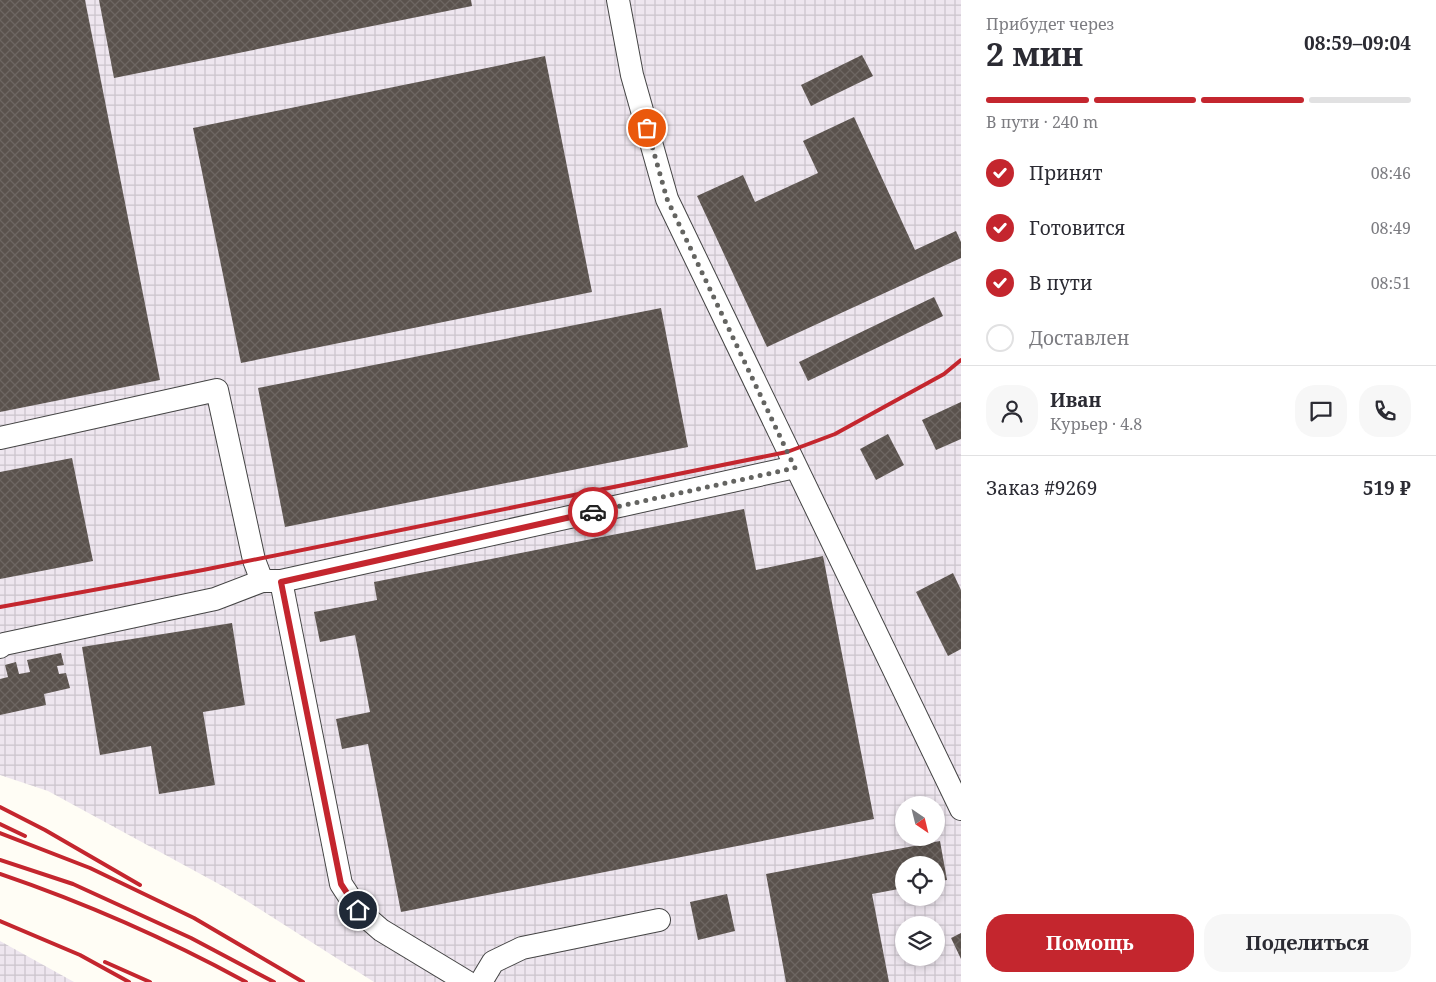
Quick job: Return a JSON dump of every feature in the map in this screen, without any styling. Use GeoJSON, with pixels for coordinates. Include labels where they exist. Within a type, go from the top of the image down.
{"type":"FeatureCollection","features":[{"type":"Feature","properties":{"kind":"lane"},"geometry":{"type":"LineString","coordinates":[[618,0],[632,74],[667,199],[961,809]]}},
{"type":"Feature","properties":{"kind":"lane"},"geometry":{"type":"LineString","coordinates":[[0,438],[217,390],[254,560],[271,581],[341,884],[358,910],[381,930],[467,982]]}},
{"type":"Feature","properties":{"kind":"lane"},"geometry":{"type":"LineString","coordinates":[[0,647],[4,644],[215,599],[271,581],[795,468]]}},
{"type":"Feature","properties":{"kind":"lane"},"geometry":{"type":"LineString","coordinates":[[481,982],[494,962],[522,948],[659,920]]}},
{"type":"Feature","properties":{"kind":"shaded area"},"geometry":{"type":"Polygon","coordinates":[[[0,0],[961,0],[961,982],[374,982],[228,889],[48,791],[0,775],[0,0]]]}},
{"type":"Feature","properties":{"kind":"shaded area"},"geometry":{"type":"Polygon","coordinates":[[[0,941],[74,982],[0,982],[0,941]]]}},
{"type":"Feature","properties":{"kind":"building"},"geometry":{"type":"Polygon","coordinates":[[[0,0],[85,0],[160,380],[0,412],[0,0]]]}},
{"type":"Feature","properties":{"kind":"building"},"geometry":{"type":"Polygon","coordinates":[[[99,0],[471,0],[472,6],[114,78],[99,0]]]}},
{"type":"Feature","properties":{"kind":"building"},"geometry":{"type":"Polygon","coordinates":[[[862,55],[873,76],[811,106],[801,85],[862,55]]]}},
{"type":"Feature","properties":{"kind":"building"},"geometry":{"type":"Polygon","coordinates":[[[545,56],[592,292],[241,363],[193,128],[545,56]]]}},
{"type":"Feature","properties":{"kind":"building"},"geometry":{"type":"Polygon","coordinates":[[[854,117],[915,250],[956,231],[961,242],[961,258],[767,347],[697,196],[743,175],[755,202],[818,173],[803,141],[854,117]]]}},
{"type":"Feature","properties":{"kind":"building"},"geometry":{"type":"Polygon","coordinates":[[[934,297],[943,316],[808,381],[799,362],[934,297]]]}},
{"type":"Feature","properties":{"kind":"building"},"geometry":{"type":"Polygon","coordinates":[[[661,308],[688,447],[285,527],[258,388],[661,308]]]}},
{"type":"Feature","properties":{"kind":"building"},"geometry":{"type":"Polygon","coordinates":[[[961,402],[961,439],[936,450],[922,420],[961,402]]]}},
{"type":"Feature","properties":{"kind":"building"},"geometry":{"type":"Polygon","coordinates":[[[888,434],[904,465],[876,480],[860,449],[888,434]]]}},
{"type":"Feature","properties":{"kind":"building"},"geometry":{"type":"Polygon","coordinates":[[[72,458],[93,561],[0,579],[0,472],[72,458]]]}},
{"type":"Feature","properties":{"kind":"building"},"geometry":{"type":"Polygon","coordinates":[[[744,509],[756,570],[823,556],[874,819],[401,912],[368,744],[342,749],[336,719],[370,712],[355,635],[320,642],[314,612],[377,600],[374,582],[744,509]]]}},
{"type":"Feature","properties":{"kind":"building"},"geometry":{"type":"Polygon","coordinates":[[[953,573],[961,590],[961,649],[948,656],[916,592],[953,573]]]}},
{"type":"Feature","properties":{"kind":"building"},"geometry":{"type":"Polygon","coordinates":[[[232,623],[245,705],[203,712],[215,785],[159,794],[151,746],[100,755],[82,647],[232,623]]]}},
{"type":"Feature","properties":{"kind":"building"},"geometry":{"type":"Polygon","coordinates":[[[61,653],[64,665],[57,666],[59,674],[66,673],[70,688],[44,694],[46,705],[0,715],[0,679],[8,677],[5,665],[16,662],[19,674],[30,672],[27,660],[61,653]]]}},
{"type":"Feature","properties":{"kind":"building"},"geometry":{"type":"Polygon","coordinates":[[[914,846],[941,846],[943,856],[895,856],[895,890],[872,894],[889,982],[786,982],[766,874],[914,846]]]}},
{"type":"Feature","properties":{"kind":"building"},"geometry":{"type":"Polygon","coordinates":[[[727,894],[735,931],[698,940],[690,902],[727,894]]]}},
{"type":"Feature","properties":{"kind":"building"},"geometry":{"type":"Polygon","coordinates":[[[961,933],[961,959],[951,938],[961,933]]]}},
{"type":"Feature","properties":{"kind":"railway"},"geometry":{"type":"LineString","coordinates":[[0,607],[203,570],[787,452],[835,434],[944,374],[961,360]]}},
{"type":"Feature","properties":{"kind":"railway"},"geometry":{"type":"LineString","coordinates":[[0,807],[45,830],[140,885]]}},
{"type":"Feature","properties":{"kind":"railway"},"geometry":{"type":"LineString","coordinates":[[0,824],[25,836]]}},
{"type":"Feature","properties":{"kind":"railway"},"geometry":{"type":"LineString","coordinates":[[0,833],[90,868],[194,918],[303,982]]}},
{"type":"Feature","properties":{"kind":"railway"},"geometry":{"type":"LineString","coordinates":[[0,860],[73,884],[191,938],[274,982]]}},
{"type":"Feature","properties":{"kind":"railway"},"geometry":{"type":"LineString","coordinates":[[0,874],[63,897],[125,923],[186,951],[246,982]]}},
{"type":"Feature","properties":{"kind":"railway"},"geometry":{"type":"LineString","coordinates":[[0,921],[80,955],[129,982]]}},
{"type":"Feature","properties":{"kind":"railway"},"geometry":{"type":"LineString","coordinates":[[105,962],[150,982]]}},
{"type":"Feature","properties":{"kind":"way so far"},"geometry":{"type":"LineString","coordinates":[[593,512],[795,468],[667,199],[647,128]]}},
{"type":"Feature","properties":{"kind":"route"},"geometry":{"type":"LineString","coordinates":[[358,910],[341,884],[281,582],[593,512]]}}]}
